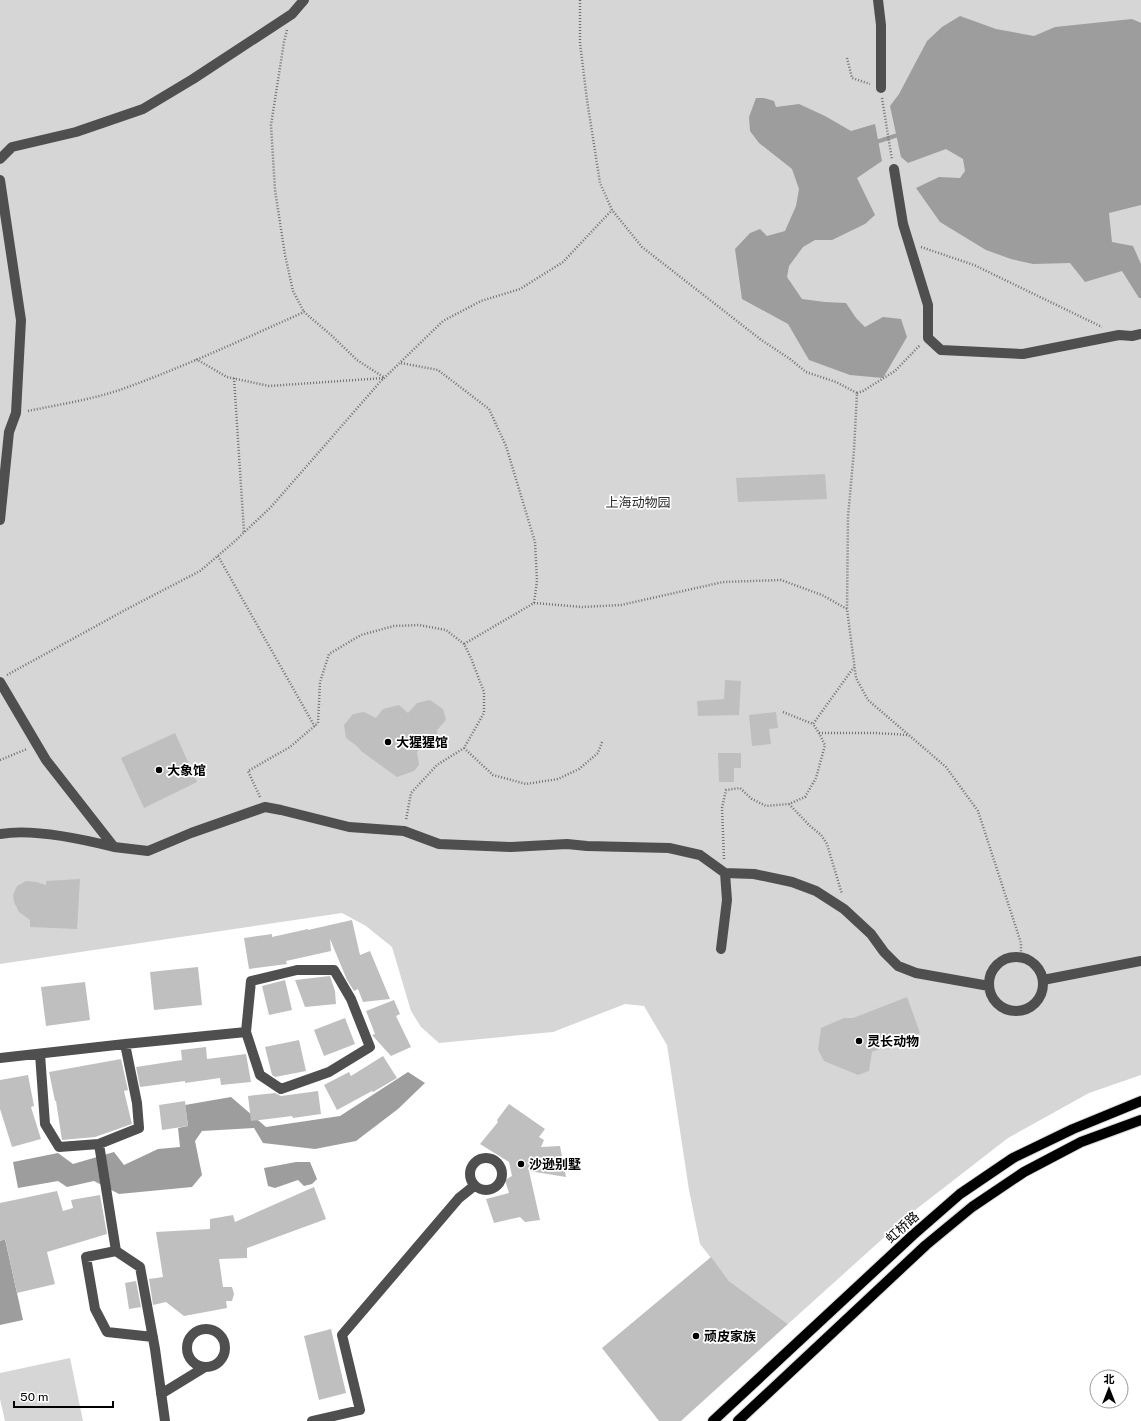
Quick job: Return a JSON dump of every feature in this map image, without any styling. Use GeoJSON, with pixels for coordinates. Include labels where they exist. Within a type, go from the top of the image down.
{"type":"FeatureCollection","features":[{"type":"Feature","properties":{"kind":"main road","name":"虹桥路"},"geometry":{"type":"LineString","coordinates":[[713,1421],[913,1235],[960,1194],[1013,1158],[1073,1129],[1141,1101]]}},
{"type":"Feature","properties":{"kind":"main road"},"geometry":{"type":"LineString","coordinates":[[738,1421],[926,1245],[972,1207],[1024,1172],[1081,1142],[1141,1120]]}},
{"type":"Feature","properties":{"kind":"street"},"geometry":{"type":"LineString","coordinates":[[0,159],[12,147],[76,132],[143,109],[193,79],[292,14],[304,0]]}},
{"type":"Feature","properties":{"kind":"street"},"geometry":{"type":"LineString","coordinates":[[878,0],[881,25],[881,88]]}},
{"type":"Feature","properties":{"kind":"street"},"geometry":{"type":"LineString","coordinates":[[894,169],[902,224],[928,305],[928,338],[941,350],[1023,354],[1119,335],[1132,336],[1141,334]]}},
{"type":"Feature","properties":{"kind":"street"},"geometry":{"type":"LineString","coordinates":[[0,180],[21,320],[16,413],[9,432],[0,520]]}},
{"type":"Feature","properties":{"kind":"street"},"geometry":{"type":"LineString","coordinates":[[3,679],[46,760],[114,847]]}},
{"type":"Feature","properties":{"kind":"street"},"geometry":{"type":"LineString","coordinates":[[0,834],[32,833],[77,838],[114,847],[148,851],[191,833],[265,807],[349,827],[404,831],[439,844],[511,847],[567,844],[587,846],[669,848],[700,855],[725,873],[754,874],[792,882],[816,891],[844,909],[871,934],[884,952],[898,966],[916,973],[989,986]]}},
{"type":"Feature","properties":{"kind":"street"},"geometry":{"type":"LineString","coordinates":[[721,949],[727,900],[725,873]]}},
{"type":"Feature","properties":{"kind":"street"},"geometry":{"type":"LineString","coordinates":[[1013,958],[1021,958],[1033,964],[1038,969],[1042,980],[1042,989],[1036,1002],[1025,1010],[1018,1011],[1011,1011],[998,1005],[993,1000],[989,986],[991,973],[1000,962],[1013,958]]}},
{"type":"Feature","properties":{"kind":"street"},"geometry":{"type":"LineString","coordinates":[[1042,980],[1141,961]]}},
{"type":"Feature","properties":{"kind":"street"},"geometry":{"type":"LineString","coordinates":[[296,970],[334,970],[351,999],[370,1047],[329,1072],[281,1089],[260,1075],[246,1032],[251,981],[296,970]]}},
{"type":"Feature","properties":{"kind":"street"},"geometry":{"type":"LineString","coordinates":[[0,1058],[246,1032]]}},
{"type":"Feature","properties":{"kind":"street"},"geometry":{"type":"LineString","coordinates":[[40,1054],[45,1124],[59,1148],[99,1144],[139,1128],[137,1103],[125,1044]]}},
{"type":"Feature","properties":{"kind":"street"},"geometry":{"type":"LineString","coordinates":[[99,1144],[116,1251]]}},
{"type":"Feature","properties":{"kind":"street"},"geometry":{"type":"LineString","coordinates":[[312,1421],[360,1410],[342,1335],[459,1198],[474,1186]]}},
{"type":"Feature","properties":{"kind":"street"},"geometry":{"type":"LineString","coordinates":[[153,1337],[107,1332],[95,1309],[86,1257],[116,1251],[140,1266],[153,1337],[165,1421]]}},
{"type":"Feature","properties":{"kind":"street"},"geometry":{"type":"LineString","coordinates":[[161,1394],[205,1367]]}},
{"type":"Feature","properties":{"kind":"path"},"geometry":{"type":"LineString","coordinates":[[580,0],[580,43],[588,108],[600,183],[612,210],[642,247],[760,339],[790,359],[806,372],[836,382],[857,393],[863,391],[895,371],[906,358],[928,338]]}},
{"type":"Feature","properties":{"kind":"path"},"geometry":{"type":"LineString","coordinates":[[292,14],[284,42],[271,125],[275,190],[285,255],[293,291],[304,312],[332,335],[357,360],[385,378]]}},
{"type":"Feature","properties":{"kind":"path"},"geometry":{"type":"LineString","coordinates":[[886,121],[892,157]]}},
{"type":"Feature","properties":{"kind":"path"},"geometry":{"type":"LineString","coordinates":[[3,679],[127,609],[200,571],[271,507],[385,378],[443,321],[482,301],[520,289],[563,262],[612,210]]}},
{"type":"Feature","properties":{"kind":"path"},"geometry":{"type":"LineString","coordinates":[[909,242],[974,265],[1119,335]]}},
{"type":"Feature","properties":{"kind":"path"},"geometry":{"type":"LineString","coordinates":[[16,413],[81,400],[127,387],[232,344],[304,312]]}},
{"type":"Feature","properties":{"kind":"path"},"geometry":{"type":"LineString","coordinates":[[196,359],[227,377],[270,386],[385,378]]}},
{"type":"Feature","properties":{"kind":"path"},"geometry":{"type":"LineString","coordinates":[[401,363],[438,370],[489,409],[506,446],[535,542],[536,581],[534,603]]}},
{"type":"Feature","properties":{"kind":"path"},"geometry":{"type":"LineString","coordinates":[[234,378],[244,532]]}},
{"type":"Feature","properties":{"kind":"path"},"geometry":{"type":"LineString","coordinates":[[857,393],[848,517],[847,609],[856,678],[868,700],[946,768],[978,811],[1021,943],[1021,958]]}},
{"type":"Feature","properties":{"kind":"path"},"geometry":{"type":"LineString","coordinates":[[218,556],[315,727]]}},
{"type":"Feature","properties":{"kind":"path"},"geometry":{"type":"LineString","coordinates":[[464,644],[534,603],[582,607],[621,605],[723,582],[780,580],[822,594],[847,609]]}},
{"type":"Feature","properties":{"kind":"path"},"geometry":{"type":"LineString","coordinates":[[265,807],[248,771],[290,747],[318,724],[320,682],[329,654],[361,635],[394,626],[419,625],[446,630],[464,644],[484,692],[484,713],[464,748],[437,765],[411,793],[404,831]]}},
{"type":"Feature","properties":{"kind":"path"},"geometry":{"type":"LineString","coordinates":[[813,724],[854,667]]}},
{"type":"Feature","properties":{"kind":"path"},"geometry":{"type":"LineString","coordinates":[[725,873],[722,808],[726,790],[740,788],[752,798],[766,806],[789,804],[805,796],[816,778],[825,745],[820,733],[813,724],[783,712]]}},
{"type":"Feature","properties":{"kind":"path"},"geometry":{"type":"LineString","coordinates":[[820,733],[875,733],[909,735]]}},
{"type":"Feature","properties":{"kind":"path"},"geometry":{"type":"LineString","coordinates":[[464,748],[493,775],[526,784],[558,779],[580,770],[598,752],[602,742]]}},
{"type":"Feature","properties":{"kind":"path"},"geometry":{"type":"LineString","coordinates":[[0,760],[37,745]]}},
{"type":"Feature","properties":{"kind":"path"},"geometry":{"type":"LineString","coordinates":[[789,804],[827,844],[841,891],[844,909]]}},
{"type":"Feature","properties":{"kind":"green space","name":"上海动物园"},"geometry":{"type":"Polygon","coordinates":[[[0,0],[1141,0],[1141,1075],[1089,1093],[1008,1138],[910,1214],[788,1324],[729,1281],[700,1244],[689,1190],[667,1045],[644,1006],[625,1004],[553,1032],[439,1043],[421,1027],[411,1011],[392,947],[366,926],[342,913],[0,964],[0,0]]]}},
{"type":"Feature","properties":{"kind":"green space"},"geometry":{"type":"Polygon","coordinates":[[[70,1358],[83,1421],[5,1421],[0,1399],[0,1373],[70,1358]]]}},
{"type":"Feature","properties":{"kind":"shaded area"},"geometry":{"type":"Polygon","coordinates":[[[960,16],[996,29],[1034,36],[1055,27],[1132,19],[1141,23],[1141,205],[1109,213],[1112,242],[1133,246],[1141,264],[1141,298],[1139,298],[1122,271],[1085,282],[1070,263],[1033,264],[1011,259],[986,250],[940,222],[916,188],[939,177],[960,178],[965,171],[963,159],[946,149],[908,163],[901,157],[890,106],[899,94],[927,41],[942,27],[960,16]]]}},
{"type":"Feature","properties":{"kind":"shaded area"},"geometry":{"type":"Polygon","coordinates":[[[756,98],[764,98],[774,101],[776,107],[799,104],[825,116],[851,131],[875,124],[882,161],[857,178],[875,215],[865,224],[832,240],[815,240],[803,247],[789,266],[787,277],[802,299],[846,303],[856,318],[865,327],[883,317],[901,319],[907,337],[883,378],[850,375],[809,360],[788,324],[742,299],[735,249],[750,233],[760,229],[767,236],[785,231],[796,206],[799,189],[792,169],[759,143],[750,131],[749,117],[756,98]]]}},
{"type":"Feature","properties":{"kind":"shaded area"},"geometry":{"type":"Polygon","coordinates":[[[408,1072],[425,1083],[398,1109],[356,1141],[315,1149],[263,1143],[254,1128],[202,1131],[195,1141],[202,1175],[192,1187],[119,1194],[94,1181],[67,1187],[58,1181],[18,1188],[13,1162],[58,1153],[73,1164],[114,1152],[124,1165],[158,1149],[180,1147],[178,1128],[188,1126],[185,1105],[231,1097],[266,1127],[340,1116],[408,1072]]]}},
{"type":"Feature","properties":{"kind":"shaded area"},"geometry":{"type":"Polygon","coordinates":[[[296,1162],[310,1162],[317,1179],[312,1184],[304,1186],[298,1180],[275,1188],[268,1186],[264,1168],[296,1162]]]}},
{"type":"Feature","properties":{"kind":"shaded area"},"geometry":{"type":"Polygon","coordinates":[[[5,1239],[23,1320],[0,1325],[0,1241],[5,1239]]]}},
{"type":"Feature","properties":{"kind":"building"},"geometry":{"type":"Polygon","coordinates":[[[825,474],[827,499],[738,502],[736,478],[825,474]]]}},
{"type":"Feature","properties":{"kind":"building"},"geometry":{"type":"Polygon","coordinates":[[[725,680],[741,681],[739,715],[698,716],[697,701],[724,699],[725,680]]]}},
{"type":"Feature","properties":{"kind":"building","name":"大猩猩馆"},"geometry":{"type":"Polygon","coordinates":[[[430,700],[443,709],[446,720],[437,730],[438,735],[427,738],[417,752],[419,765],[414,771],[397,777],[361,751],[346,738],[344,725],[353,714],[364,712],[376,718],[383,709],[399,705],[408,713],[417,703],[430,700]]]}},
{"type":"Feature","properties":{"kind":"building"},"geometry":{"type":"Polygon","coordinates":[[[776,712],[778,728],[769,729],[771,744],[752,746],[749,715],[776,712]]]}},
{"type":"Feature","properties":{"kind":"building","name":"大象馆"},"geometry":{"type":"Polygon","coordinates":[[[175,733],[197,782],[144,808],[121,758],[175,733]]]}},
{"type":"Feature","properties":{"kind":"building"},"geometry":{"type":"Polygon","coordinates":[[[718,753],[741,753],[741,768],[734,768],[734,782],[719,782],[718,753]]]}},
{"type":"Feature","properties":{"kind":"building"},"geometry":{"type":"Polygon","coordinates":[[[80,879],[77,929],[30,927],[30,920],[19,912],[14,902],[13,895],[17,886],[26,881],[46,885],[46,881],[80,879]]]}},
{"type":"Feature","properties":{"kind":"building"},"geometry":{"type":"Polygon","coordinates":[[[352,920],[360,955],[370,951],[390,999],[363,1002],[358,989],[354,991],[347,980],[330,939],[331,951],[286,961],[287,964],[249,969],[244,938],[272,934],[272,937],[352,920]]]}},
{"type":"Feature","properties":{"kind":"building"},"geometry":{"type":"Polygon","coordinates":[[[198,967],[202,1005],[154,1010],[150,972],[198,967]]]}},
{"type":"Feature","properties":{"kind":"building"},"geometry":{"type":"Polygon","coordinates":[[[330,976],[335,991],[336,1004],[305,1007],[295,980],[330,976]]]}},
{"type":"Feature","properties":{"kind":"building"},"geometry":{"type":"Polygon","coordinates":[[[285,980],[292,1010],[269,1015],[262,986],[285,980]]]}},
{"type":"Feature","properties":{"kind":"building"},"geometry":{"type":"Polygon","coordinates":[[[85,982],[90,1020],[46,1026],[41,987],[85,982]]]}},
{"type":"Feature","properties":{"kind":"building","name":"灵长动物"},"geometry":{"type":"Polygon","coordinates":[[[907,997],[920,1033],[872,1052],[869,1071],[858,1075],[824,1061],[818,1050],[821,1028],[844,1018],[853,1018],[907,997]]]}},
{"type":"Feature","properties":{"kind":"building"},"geometry":{"type":"Polygon","coordinates":[[[394,1000],[400,1014],[396,1016],[411,1047],[391,1056],[372,1035],[375,1034],[366,1011],[394,1000]]]}},
{"type":"Feature","properties":{"kind":"building"},"geometry":{"type":"Polygon","coordinates":[[[345,1018],[355,1044],[324,1056],[314,1030],[345,1018]]]}},
{"type":"Feature","properties":{"kind":"building"},"geometry":{"type":"Polygon","coordinates":[[[299,1040],[306,1071],[275,1077],[272,1075],[265,1047],[299,1040]]]}},
{"type":"Feature","properties":{"kind":"building"},"geometry":{"type":"Polygon","coordinates":[[[206,1047],[207,1059],[246,1054],[251,1082],[221,1085],[220,1078],[140,1087],[136,1067],[182,1060],[181,1050],[206,1047]]]}},
{"type":"Feature","properties":{"kind":"building"},"geometry":{"type":"Polygon","coordinates":[[[383,1056],[397,1078],[337,1110],[324,1085],[349,1072],[351,1076],[383,1056]]]}},
{"type":"Feature","properties":{"kind":"building"},"geometry":{"type":"Polygon","coordinates":[[[121,1059],[128,1090],[124,1091],[132,1124],[95,1137],[62,1140],[56,1101],[49,1072],[121,1059]]]}},
{"type":"Feature","properties":{"kind":"building"},"geometry":{"type":"Polygon","coordinates":[[[28,1075],[34,1106],[31,1107],[41,1139],[12,1147],[0,1109],[0,1080],[28,1075]]]}},
{"type":"Feature","properties":{"kind":"building"},"geometry":{"type":"Polygon","coordinates":[[[318,1091],[321,1114],[251,1121],[248,1096],[275,1093],[281,1096],[318,1091]]]}},
{"type":"Feature","properties":{"kind":"building"},"geometry":{"type":"Polygon","coordinates":[[[185,1101],[188,1126],[162,1130],[159,1105],[185,1101]]]}},
{"type":"Feature","properties":{"kind":"building","name":"沙逊别墅"},"geometry":{"type":"Polygon","coordinates":[[[509,1104],[545,1129],[539,1137],[544,1140],[541,1147],[560,1146],[566,1177],[529,1171],[540,1220],[525,1222],[520,1217],[494,1223],[486,1199],[509,1193],[505,1180],[512,1176],[509,1162],[480,1144],[498,1122],[497,1120],[509,1104]]]}},
{"type":"Feature","properties":{"kind":"building"},"geometry":{"type":"Polygon","coordinates":[[[314,1187],[326,1219],[247,1248],[247,1258],[219,1259],[223,1287],[232,1287],[234,1294],[232,1301],[226,1301],[227,1308],[184,1316],[166,1302],[153,1305],[149,1279],[163,1277],[156,1232],[210,1229],[210,1219],[233,1215],[235,1222],[314,1187]]]}},
{"type":"Feature","properties":{"kind":"building"},"geometry":{"type":"Polygon","coordinates":[[[57,1191],[63,1211],[73,1208],[71,1200],[100,1195],[107,1234],[47,1252],[55,1284],[17,1293],[5,1239],[0,1241],[0,1203],[57,1191]]]}},
{"type":"Feature","properties":{"kind":"building","name":"顽皮家族"},"geometry":{"type":"Polygon","coordinates":[[[711,1257],[729,1281],[788,1324],[681,1421],[659,1421],[602,1348],[711,1257]]]}},
{"type":"Feature","properties":{"kind":"building"},"geometry":{"type":"Polygon","coordinates":[[[136,1281],[141,1307],[129,1309],[125,1283],[136,1281]]]}},
{"type":"Feature","properties":{"kind":"building"},"geometry":{"type":"Polygon","coordinates":[[[331,1329],[346,1393],[319,1400],[304,1336],[331,1329]]]}},
{"type":"Feature","properties":{"kind":"waterway"},"geometry":{"type":"LineString","coordinates":[[873,143],[901,134]]}},
{"type":"Feature","properties":{"kind":"place","name":"大猩猩馆"},"geometry":{"type":"Point","coordinates":[388,742]}},
{"type":"Feature","properties":{"kind":"place","name":"大象馆"},"geometry":{"type":"Point","coordinates":[159,770]}},
{"type":"Feature","properties":{"kind":"place","name":"灵长动物"},"geometry":{"type":"Point","coordinates":[859,1041]}},
{"type":"Feature","properties":{"kind":"place","name":"沙逊别墅"},"geometry":{"type":"Point","coordinates":[521,1164]}},
{"type":"Feature","properties":{"kind":"place","name":"顽皮家族"},"geometry":{"type":"Point","coordinates":[696,1336]}}]}
